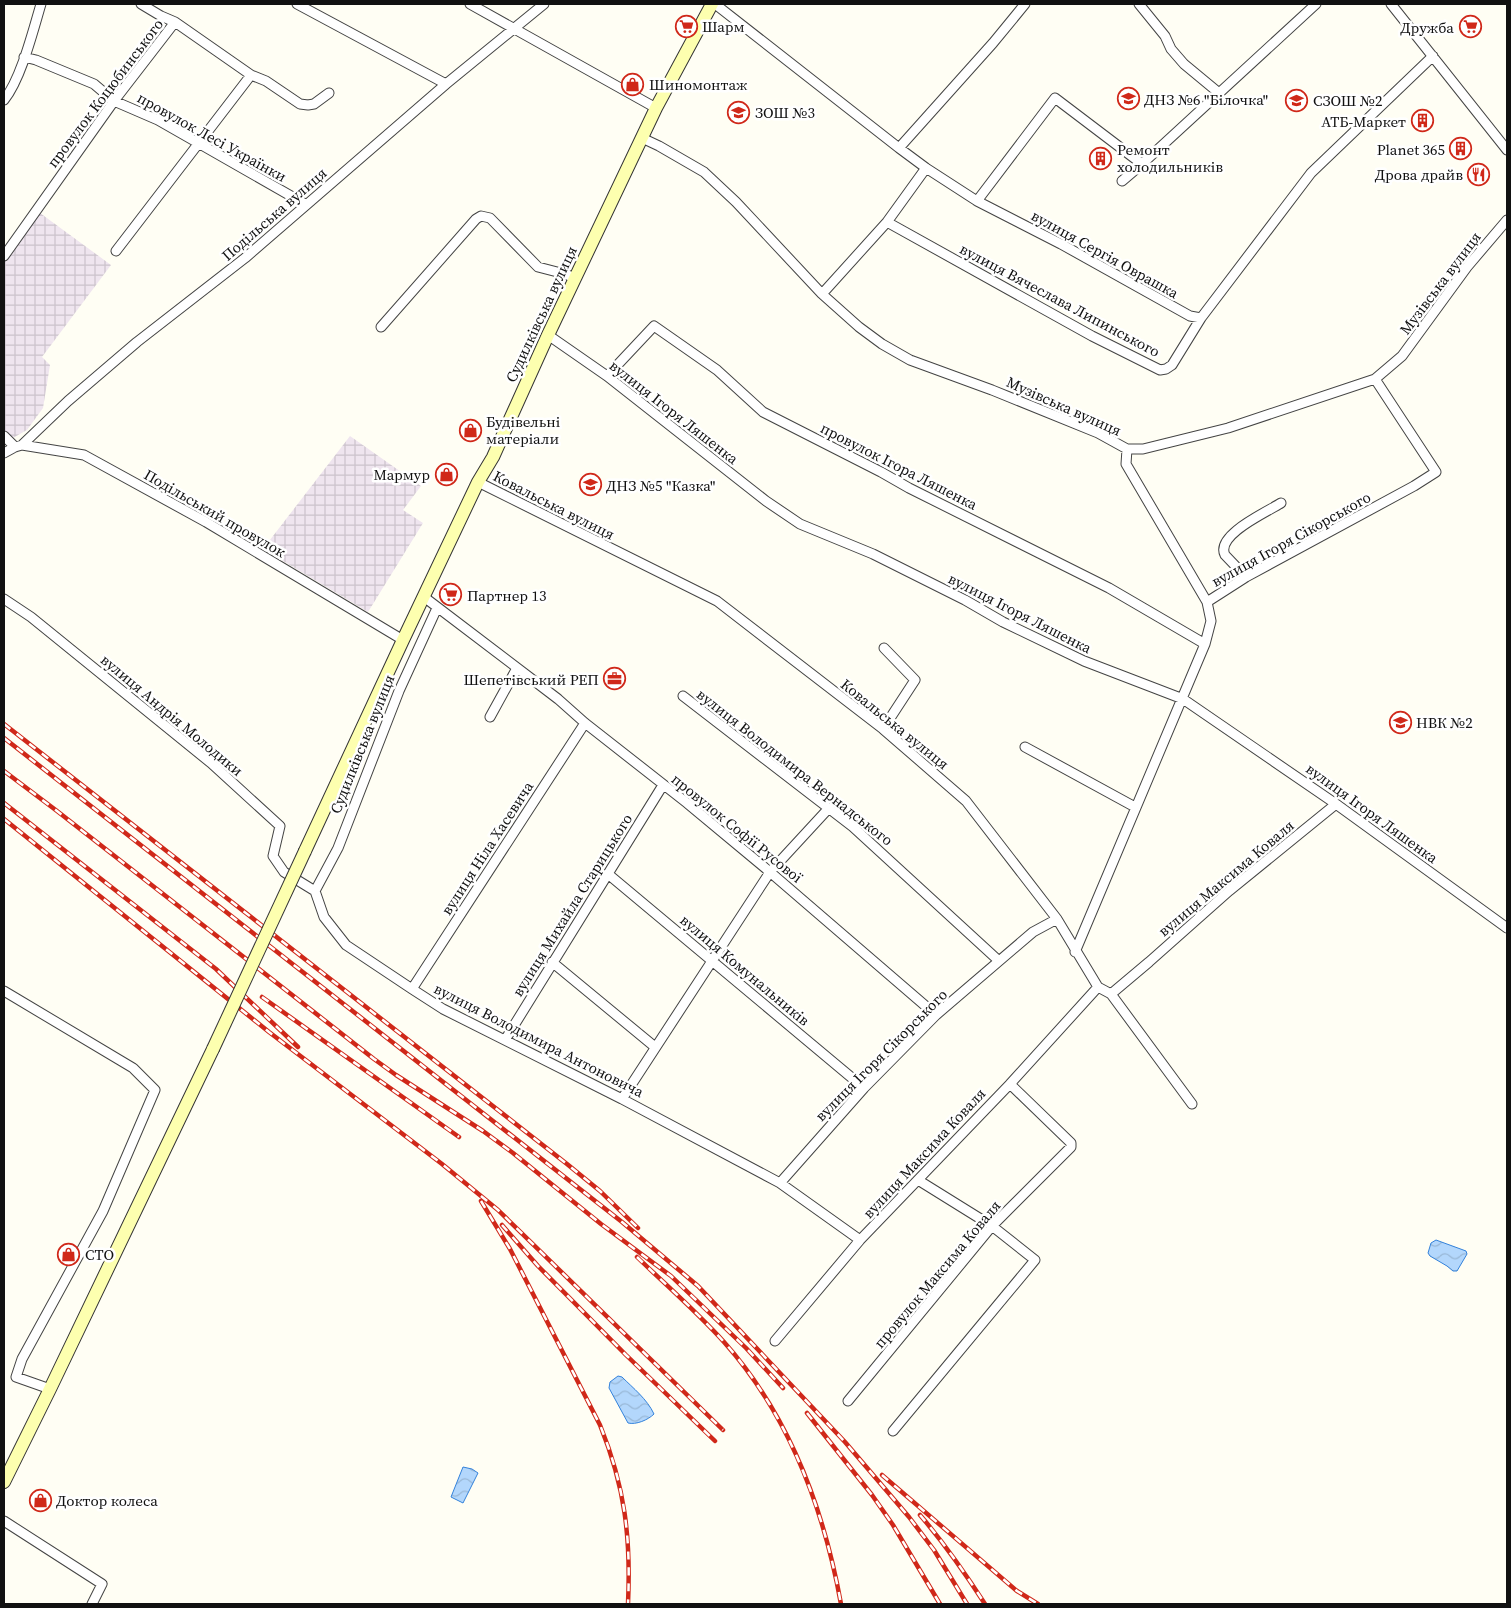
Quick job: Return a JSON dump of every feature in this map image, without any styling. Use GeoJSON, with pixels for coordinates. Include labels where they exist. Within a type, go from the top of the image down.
{"type":"FeatureCollection","features":[{"type":"Feature","properties":{"kind":"main road","name":"Судилківська вулиця"},"geometry":{"type":"LineString","coordinates":[[50,1389],[213,1049],[403,640],[478,482],[493,457],[548,335],[656,108],[713,4]]}},
{"type":"Feature","properties":{"kind":"main road"},"geometry":{"type":"LineString","coordinates":[[4,1482],[50,1389]]}},
{"type":"Feature","properties":{"kind":"street"},"geometry":{"type":"LineString","coordinates":[[4,100],[12,87],[24,57],[41,4]]}},
{"type":"Feature","properties":{"kind":"street"},"geometry":{"type":"LineString","coordinates":[[141,4],[174,22]]}},
{"type":"Feature","properties":{"kind":"street"},"geometry":{"type":"LineString","coordinates":[[297,4],[446,84]]}},
{"type":"Feature","properties":{"kind":"street"},"geometry":{"type":"LineString","coordinates":[[470,4],[656,108]]}},
{"type":"Feature","properties":{"kind":"street","name":"Подільська вулиця"},"geometry":{"type":"LineString","coordinates":[[18,446],[123,354],[244,258],[446,84],[544,4]]}},
{"type":"Feature","properties":{"kind":"street","name":"вулиця Сергія Оврашка"},"geometry":{"type":"LineString","coordinates":[[713,4],[899,148],[977,201],[1061,244],[1190,316],[1201,318]]}},
{"type":"Feature","properties":{"kind":"street"},"geometry":{"type":"LineString","coordinates":[[899,148],[993,43],[1025,4]]}},
{"type":"Feature","properties":{"kind":"street"},"geometry":{"type":"LineString","coordinates":[[1139,4],[1165,36],[1172,49],[1184,64],[1219,93]]}},
{"type":"Feature","properties":{"kind":"street"},"geometry":{"type":"LineString","coordinates":[[1122,182],[1316,4]]}},
{"type":"Feature","properties":{"kind":"street"},"geometry":{"type":"LineString","coordinates":[[1391,4],[1507,150]]}},
{"type":"Feature","properties":{"kind":"street","name":"провулок Коцюбинського"},"geometry":{"type":"LineString","coordinates":[[4,256],[114,100],[174,22],[251,75],[266,81],[304,105],[314,104],[329,93]]}},
{"type":"Feature","properties":{"kind":"street"},"geometry":{"type":"LineString","coordinates":[[1201,318],[1311,173],[1433,56]]}},
{"type":"Feature","properties":{"kind":"street","name":"провулок Лесі Українки"},"geometry":{"type":"LineString","coordinates":[[24,57],[36,60],[94,84],[114,100],[158,120],[305,204]]}},
{"type":"Feature","properties":{"kind":"street"},"geometry":{"type":"LineString","coordinates":[[116,251],[251,75]]}},
{"type":"Feature","properties":{"kind":"street"},"geometry":{"type":"LineString","coordinates":[[977,201],[1055,98],[1142,164]]}},
{"type":"Feature","properties":{"kind":"street","name":"Музівська вулиця"},"geometry":{"type":"LineString","coordinates":[[642,138],[704,172],[736,202],[822,294],[869,335],[910,360],[992,390],[1098,434],[1127,449],[1143,449],[1228,428],[1375,378],[1402,356],[1467,267],[1507,220]]}},
{"type":"Feature","properties":{"kind":"street"},"geometry":{"type":"LineString","coordinates":[[822,294],[887,222],[926,168]]}},
{"type":"Feature","properties":{"kind":"street"},"geometry":{"type":"LineString","coordinates":[[381,327],[476,219],[481,216],[490,218],[538,267],[575,278]]}},
{"type":"Feature","properties":{"kind":"street","name":"вулиця Вячеслава Липинського"},"geometry":{"type":"LineString","coordinates":[[887,222],[1099,340],[1160,370],[1166,369],[1172,364],[1201,318]]}},
{"type":"Feature","properties":{"kind":"street","name":"провулок Ігора Ляшенка"},"geometry":{"type":"LineString","coordinates":[[607,376],[654,326],[716,370],[764,412],[909,488],[1108,588],[1205,644]]}},
{"type":"Feature","properties":{"kind":"street","name":"вулиця Ігоря Ляшенка"},"geometry":{"type":"LineString","coordinates":[[548,335],[607,376],[766,501],[800,524],[873,554],[965,600],[1003,622],[1084,661],[1183,698],[1336,804],[1507,928]]}},
{"type":"Feature","properties":{"kind":"street","name":"вулиця Ігоря Сікорського"},"geometry":{"type":"LineString","coordinates":[[1075,952],[1205,644],[1211,620],[1207,602],[1246,577],[1414,486],[1436,472],[1375,378]]}},
{"type":"Feature","properties":{"kind":"street"},"geometry":{"type":"LineString","coordinates":[[4,436],[18,446],[4,453]]}},
{"type":"Feature","properties":{"kind":"street","name":"Подільський провулок"},"geometry":{"type":"LineString","coordinates":[[18,446],[84,455],[206,522],[403,640]]}},
{"type":"Feature","properties":{"kind":"street"},"geometry":{"type":"LineString","coordinates":[[1127,449],[1126,464],[1207,602]]}},
{"type":"Feature","properties":{"kind":"street","name":"Ковальська вулиця"},"geometry":{"type":"LineString","coordinates":[[478,482],[718,601],[883,730],[966,801],[1057,919],[1075,952],[1098,987],[1110,994],[1192,1104]]}},
{"type":"Feature","properties":{"kind":"street"},"geometry":{"type":"LineString","coordinates":[[1246,577],[1225,555],[1223,551],[1224,544],[1241,527],[1280,503]]}},
{"type":"Feature","properties":{"kind":"street","name":"провулок Софії Русової"},"geometry":{"type":"LineString","coordinates":[[424,597],[558,698],[770,872],[936,1015]]}},
{"type":"Feature","properties":{"kind":"street","name":"вулиця Андрія Молодики"},"geometry":{"type":"LineString","coordinates":[[4,600],[31,617],[211,763],[280,826],[273,856],[284,872],[314,891]]}},
{"type":"Feature","properties":{"kind":"street","name":"Судилківська вулиця"},"geometry":{"type":"LineString","coordinates":[[314,891],[338,848],[399,691],[437,608]]}},
{"type":"Feature","properties":{"kind":"street"},"geometry":{"type":"LineString","coordinates":[[883,730],[914,680],[884,648]]}},
{"type":"Feature","properties":{"kind":"street"},"geometry":{"type":"LineString","coordinates":[[490,717],[517,668]]}},
{"type":"Feature","properties":{"kind":"street","name":"вулиця Володимира Вернадського"},"geometry":{"type":"LineString","coordinates":[[683,696],[854,827],[999,961]]}},
{"type":"Feature","properties":{"kind":"street","name":"вулиця Ніла Хасевича"},"geometry":{"type":"LineString","coordinates":[[412,989],[585,722]]}},
{"type":"Feature","properties":{"kind":"street"},"geometry":{"type":"LineString","coordinates":[[1026,747],[1135,807]]}},
{"type":"Feature","properties":{"kind":"street","name":"вулиця Михайла Старицького"},"geometry":{"type":"LineString","coordinates":[[505,1040],[663,784]]}},
{"type":"Feature","properties":{"kind":"street","name":"вулиця Максима Коваля"},"geometry":{"type":"LineString","coordinates":[[1110,994],[1149,962],[1228,891],[1336,804]]}},
{"type":"Feature","properties":{"kind":"street"},"geometry":{"type":"LineString","coordinates":[[622,1098],[770,872],[829,808]]}},
{"type":"Feature","properties":{"kind":"street","name":"вулиця Комунальників"},"geometry":{"type":"LineString","coordinates":[[608,874],[864,1088]]}},
{"type":"Feature","properties":{"kind":"street","name":"вулиця Володимира Антоновича"},"geometry":{"type":"LineString","coordinates":[[314,891],[324,917],[346,944],[443,1009],[622,1098],[780,1183],[860,1240]]}},
{"type":"Feature","properties":{"kind":"street","name":"вулиця Ігоря Сікорського"},"geometry":{"type":"LineString","coordinates":[[780,1183],[864,1088],[936,1015],[1033,932],[1057,919]]}},
{"type":"Feature","properties":{"kind":"street"},"geometry":{"type":"LineString","coordinates":[[552,962],[655,1047]]}},
{"type":"Feature","properties":{"kind":"street","name":"вулиця Максима Коваля"},"geometry":{"type":"LineString","coordinates":[[775,1340],[860,1240],[1010,1084],[1098,987]]}},
{"type":"Feature","properties":{"kind":"street"},"geometry":{"type":"LineString","coordinates":[[4,991],[133,1068],[155,1090],[103,1211],[22,1359],[16,1377],[50,1389]]}},
{"type":"Feature","properties":{"kind":"street","name":"провулок Максима Коваля"},"geometry":{"type":"LineString","coordinates":[[848,1401],[992,1226],[1072,1146],[1010,1084]]}},
{"type":"Feature","properties":{"kind":"street"},"geometry":{"type":"LineString","coordinates":[[893,1431],[1035,1260],[992,1226],[918,1180]]}},
{"type":"Feature","properties":{"kind":"street"},"geometry":{"type":"LineString","coordinates":[[4,1521],[102,1584],[92,1604]]}},
{"type":"Feature","properties":{"kind":"shaded area"},"geometry":{"type":"Polygon","coordinates":[[[40,213],[111,265],[42,357],[50,365],[43,408],[27,430],[4,443],[4,260],[40,213]]]}},
{"type":"Feature","properties":{"kind":"shaded area"},"geometry":{"type":"Polygon","coordinates":[[[350,436],[421,486],[403,510],[423,523],[368,612],[263,549],[350,436]]]}},
{"type":"Feature","properties":{"kind":"water"},"geometry":{"type":"Polygon","coordinates":[[[1436,1240],[1466,1251],[1467,1254],[1457,1271],[1453,1271],[1430,1256],[1428,1253],[1431,1243],[1436,1240]]]}},
{"type":"Feature","properties":{"kind":"water"},"geometry":{"type":"Polygon","coordinates":[[[618,1376],[622,1377],[640,1394],[654,1414],[642,1422],[628,1423],[609,1388],[610,1382],[618,1376]]]}},
{"type":"Feature","properties":{"kind":"water"},"geometry":{"type":"Polygon","coordinates":[[[463,1467],[478,1473],[463,1503],[451,1497],[463,1467]]]}},
{"type":"Feature","properties":{"kind":"railway"},"geometry":{"type":"LineString","coordinates":[[4,724],[567,1164],[600,1191],[638,1228]]}},
{"type":"Feature","properties":{"kind":"railway"},"geometry":{"type":"LineString","coordinates":[[4,738],[622,1222],[698,1286],[845,1442],[909,1517],[934,1550],[967,1604]]}},
{"type":"Feature","properties":{"kind":"railway"},"geometry":{"type":"LineString","coordinates":[[4,771],[374,1059],[483,1131],[601,1224],[671,1276],[746,1348],[783,1388]]}},
{"type":"Feature","properties":{"kind":"railway"},"geometry":{"type":"LineString","coordinates":[[4,803],[216,969],[298,1047]]}},
{"type":"Feature","properties":{"kind":"railway"},"geometry":{"type":"LineString","coordinates":[[4,819],[269,1032],[442,1164],[498,1210],[723,1430]]}},
{"type":"Feature","properties":{"kind":"railway"},"geometry":{"type":"LineString","coordinates":[[262,997],[459,1137]]}},
{"type":"Feature","properties":{"kind":"railway"},"geometry":{"type":"LineString","coordinates":[[481,1201],[510,1249],[600,1425],[609,1448],[621,1491],[627,1534],[628,1604]]}},
{"type":"Feature","properties":{"kind":"railway"},"geometry":{"type":"LineString","coordinates":[[502,1225],[538,1266],[715,1441]]}},
{"type":"Feature","properties":{"kind":"railway"},"geometry":{"type":"LineString","coordinates":[[637,1257],[724,1342],[747,1370],[767,1401],[801,1465],[814,1499],[825,1534],[841,1604]]}},
{"type":"Feature","properties":{"kind":"railway"},"geometry":{"type":"LineString","coordinates":[[807,1413],[872,1495],[893,1525],[940,1604]]}},
{"type":"Feature","properties":{"kind":"railway"},"geometry":{"type":"LineString","coordinates":[[882,1475],[1017,1591],[1038,1604]]}},
{"type":"Feature","properties":{"kind":"railway"},"geometry":{"type":"LineString","coordinates":[[920,1515],[954,1558],[985,1604]]}},
{"type":"Feature","properties":{"kind":"place","name":"Шарм"},"geometry":{"type":"Point","coordinates":[686,26]}},
{"type":"Feature","properties":{"kind":"place","name":"Дружба"},"geometry":{"type":"Point","coordinates":[1470,27]}},
{"type":"Feature","properties":{"kind":"place","name":"Шиномонтаж"},"geometry":{"type":"Point","coordinates":[633,84]}},
{"type":"Feature","properties":{"kind":"place","name":"ДНЗ №6 \"Білочка\""},"geometry":{"type":"Point","coordinates":[1128,99]}},
{"type":"Feature","properties":{"kind":"place","name":"СЗОШ №2"},"geometry":{"type":"Point","coordinates":[1297,100]}},
{"type":"Feature","properties":{"kind":"place","name":"ЗОШ №3"},"geometry":{"type":"Point","coordinates":[739,112]}},
{"type":"Feature","properties":{"kind":"place","name":"АТБ-Маркет"},"geometry":{"type":"Point","coordinates":[1422,121]}},
{"type":"Feature","properties":{"kind":"place","name":"Planet 365"},"geometry":{"type":"Point","coordinates":[1461,149]}},
{"type":"Feature","properties":{"kind":"place","name":"Ремонт холодильників"},"geometry":{"type":"Point","coordinates":[1101,158]}},
{"type":"Feature","properties":{"kind":"place","name":"Дрова драйв"},"geometry":{"type":"Point","coordinates":[1479,174]}},
{"type":"Feature","properties":{"kind":"place","name":"Будівельні матеріали"},"geometry":{"type":"Point","coordinates":[470,430]}},
{"type":"Feature","properties":{"kind":"place","name":"Мармур"},"geometry":{"type":"Point","coordinates":[446,474]}},
{"type":"Feature","properties":{"kind":"place","name":"ДНЗ №5 \"Казка\""},"geometry":{"type":"Point","coordinates":[590,485]}},
{"type":"Feature","properties":{"kind":"place","name":"Партнер 13"},"geometry":{"type":"Point","coordinates":[451,595]}},
{"type":"Feature","properties":{"kind":"place","name":"Шепетівський РЕП"},"geometry":{"type":"Point","coordinates":[615,679]}},
{"type":"Feature","properties":{"kind":"place","name":"НВК №2"},"geometry":{"type":"Point","coordinates":[1400,722]}},
{"type":"Feature","properties":{"kind":"place","name":"СТО"},"geometry":{"type":"Point","coordinates":[69,1254]}},
{"type":"Feature","properties":{"kind":"place","name":"Доктор колеса"},"geometry":{"type":"Point","coordinates":[40,1500]}}]}
